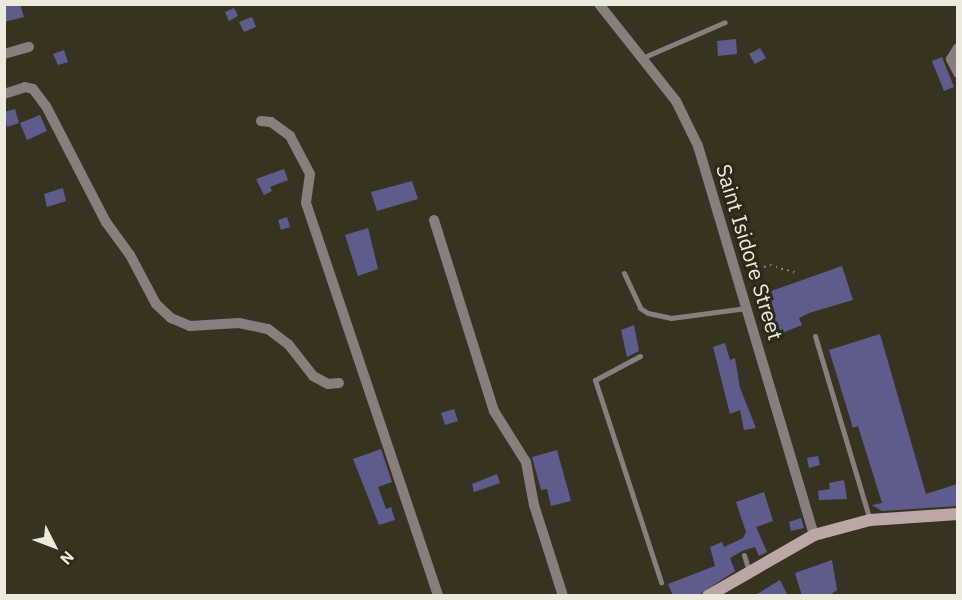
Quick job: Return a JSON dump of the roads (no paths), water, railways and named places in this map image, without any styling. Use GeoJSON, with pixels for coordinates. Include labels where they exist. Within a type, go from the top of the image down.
{"type":"FeatureCollection","features":[{"type":"Feature","properties":{"kind":"street","name":"Saint Isidore Street"},"geometry":{"type":"LineString","coordinates":[[599,4],[642,58],[688,122],[739,275],[746,308],[814,535]]}},
{"type":"Feature","properties":{"kind":"street"},"geometry":{"type":"LineString","coordinates":[[4,54],[29,46]]}},
{"type":"Feature","properties":{"kind":"street"},"geometry":{"type":"LineString","coordinates":[[957,48],[951,59],[957,73]]}},
{"type":"Feature","properties":{"kind":"street"},"geometry":{"type":"LineString","coordinates":[[4,94],[25,87],[33,89],[46,106],[106,222],[130,255],[156,304],[171,318],[190,326],[239,323],[268,329],[289,345],[313,376],[328,384],[339,383]]}},
{"type":"Feature","properties":{"kind":"street"},"geometry":{"type":"LineString","coordinates":[[261,121],[271,122],[290,136],[310,174],[306,203],[438,596]]}},
{"type":"Feature","properties":{"kind":"street"},"geometry":{"type":"LineString","coordinates":[[434,220],[494,411],[526,462],[534,504],[563,596]]}},
{"type":"Feature","properties":{"kind":"street"},"geometry":{"type":"LineString","coordinates":[[708,596],[749,570],[814,535],[870,520],[957,514]]}},
{"type":"Feature","properties":{"kind":"lane"},"geometry":{"type":"LineString","coordinates":[[642,58],[725,21]]}},
{"type":"Feature","properties":{"kind":"lane"},"geometry":{"type":"LineString","coordinates":[[624,273],[640,308],[648,313],[671,318],[746,308]]}},
{"type":"Feature","properties":{"kind":"lane"},"geometry":{"type":"LineString","coordinates":[[815,336],[870,520]]}},
{"type":"Feature","properties":{"kind":"lane"},"geometry":{"type":"LineString","coordinates":[[640,356],[595,380],[662,582]]}},
{"type":"Feature","properties":{"kind":"lane"},"geometry":{"type":"LineString","coordinates":[[744,555],[749,570]]}}]}
